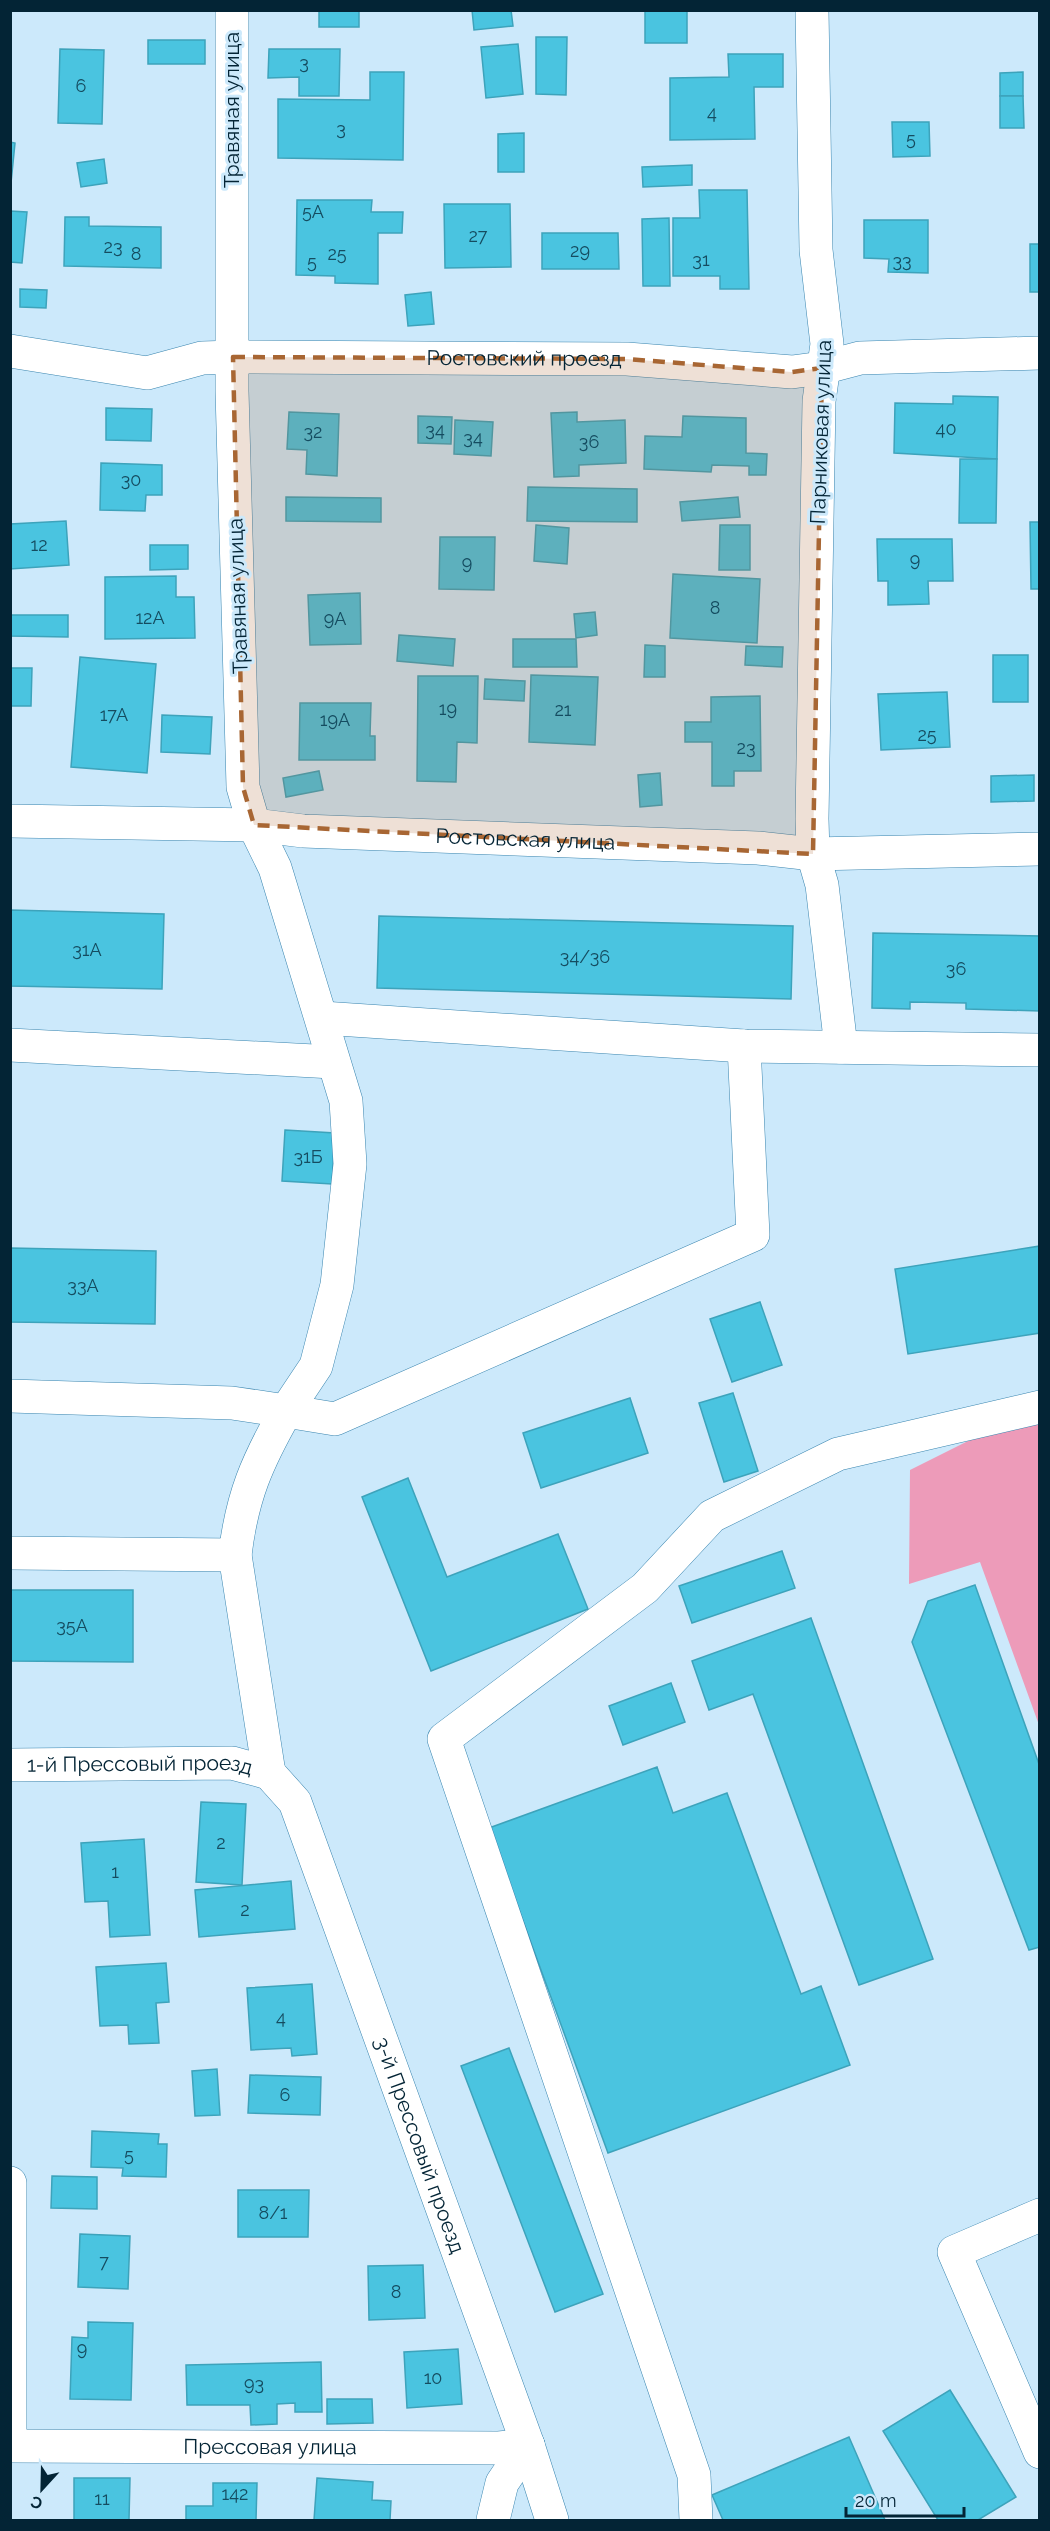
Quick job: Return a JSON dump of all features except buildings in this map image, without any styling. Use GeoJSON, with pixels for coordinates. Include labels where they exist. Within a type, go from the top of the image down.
{"type":"FeatureCollection","features":[{"type":"Feature","properties":{"kind":"street","name":"Травяная улица"},"geometry":{"type":"LineString","coordinates":[[232,10],[233,357],[243,787],[254,825],[276,868],[346,1101],[350,1164],[337,1285],[316,1366],[261,1454],[240,1512],[235,1555],[269,1773]]}},
{"type":"Feature","properties":{"kind":"street","name":"Парниковая улица"},"geometry":{"type":"LineString","coordinates":[[812,10],[816,250],[826,344],[822,368],[819,425],[813,854],[822,885],[841,1047]]}},
{"type":"Feature","properties":{"kind":"street","name":"Ростовский проезд"},"geometry":{"type":"LineString","coordinates":[[10,351],[147,373],[202,358],[233,357],[627,359],[792,372],[822,368],[860,358],[1040,353]]}},
{"type":"Feature","properties":{"kind":"street","name":"Ростовская улица"},"geometry":{"type":"LineString","coordinates":[[10,821],[254,825],[303,831],[758,848],[813,854],[1040,849]]}},
{"type":"Feature","properties":{"kind":"street"},"geometry":{"type":"LineString","coordinates":[[322,1018],[744,1046],[1040,1050]]}},
{"type":"Feature","properties":{"kind":"street"},"geometry":{"type":"LineString","coordinates":[[10,1045],[333,1062]]}},
{"type":"Feature","properties":{"kind":"street"},"geometry":{"type":"LineString","coordinates":[[10,1396],[232,1403],[335,1419],[753,1235],[744,1046]]}},
{"type":"Feature","properties":{"kind":"street"},"geometry":{"type":"LineString","coordinates":[[696,2520],[694,2475],[444,1738],[645,1588],[712,1516],[838,1454],[1040,1407]]}},
{"type":"Feature","properties":{"kind":"street"},"geometry":{"type":"LineString","coordinates":[[10,1553],[235,1555]]}},
{"type":"Feature","properties":{"kind":"street","name":"1-й Прессовый проезд"},"geometry":{"type":"LineString","coordinates":[[10,1766],[232,1763],[269,1773]]}},
{"type":"Feature","properties":{"kind":"street","name":"3-й Прессовый проезд"},"geometry":{"type":"LineString","coordinates":[[269,1773],[295,1802],[528,2445],[552,2520]]}},
{"type":"Feature","properties":{"kind":"street"},"geometry":{"type":"LineString","coordinates":[[10,2183],[10,2436]]}},
{"type":"Feature","properties":{"kind":"street"},"geometry":{"type":"LineString","coordinates":[[1040,2215],[954,2252],[1040,2452]]}},
{"type":"Feature","properties":{"kind":"street"},"geometry":{"type":"LineString","coordinates":[[493,2520],[502,2483],[528,2445]]}},
{"type":"Feature","properties":{"kind":"street","name":"Прессовая улица"},"geometry":{"type":"LineString","coordinates":[[10,2446],[499,2448],[528,2445]]}},
{"type":"Feature","properties":{"kind":"highlighted area"},"geometry":{"type":"Polygon","coordinates":[[[233,357],[627,359],[792,372],[822,368],[813,854],[254,825],[243,787],[233,357]]]}},
{"type":"Feature","properties":{"kind":"shaded area"},"geometry":{"type":"Polygon","coordinates":[[[1039,1419],[1039,1725],[980,1562],[909,1584],[910,1470],[988,1431],[1039,1419]]]}}]}
